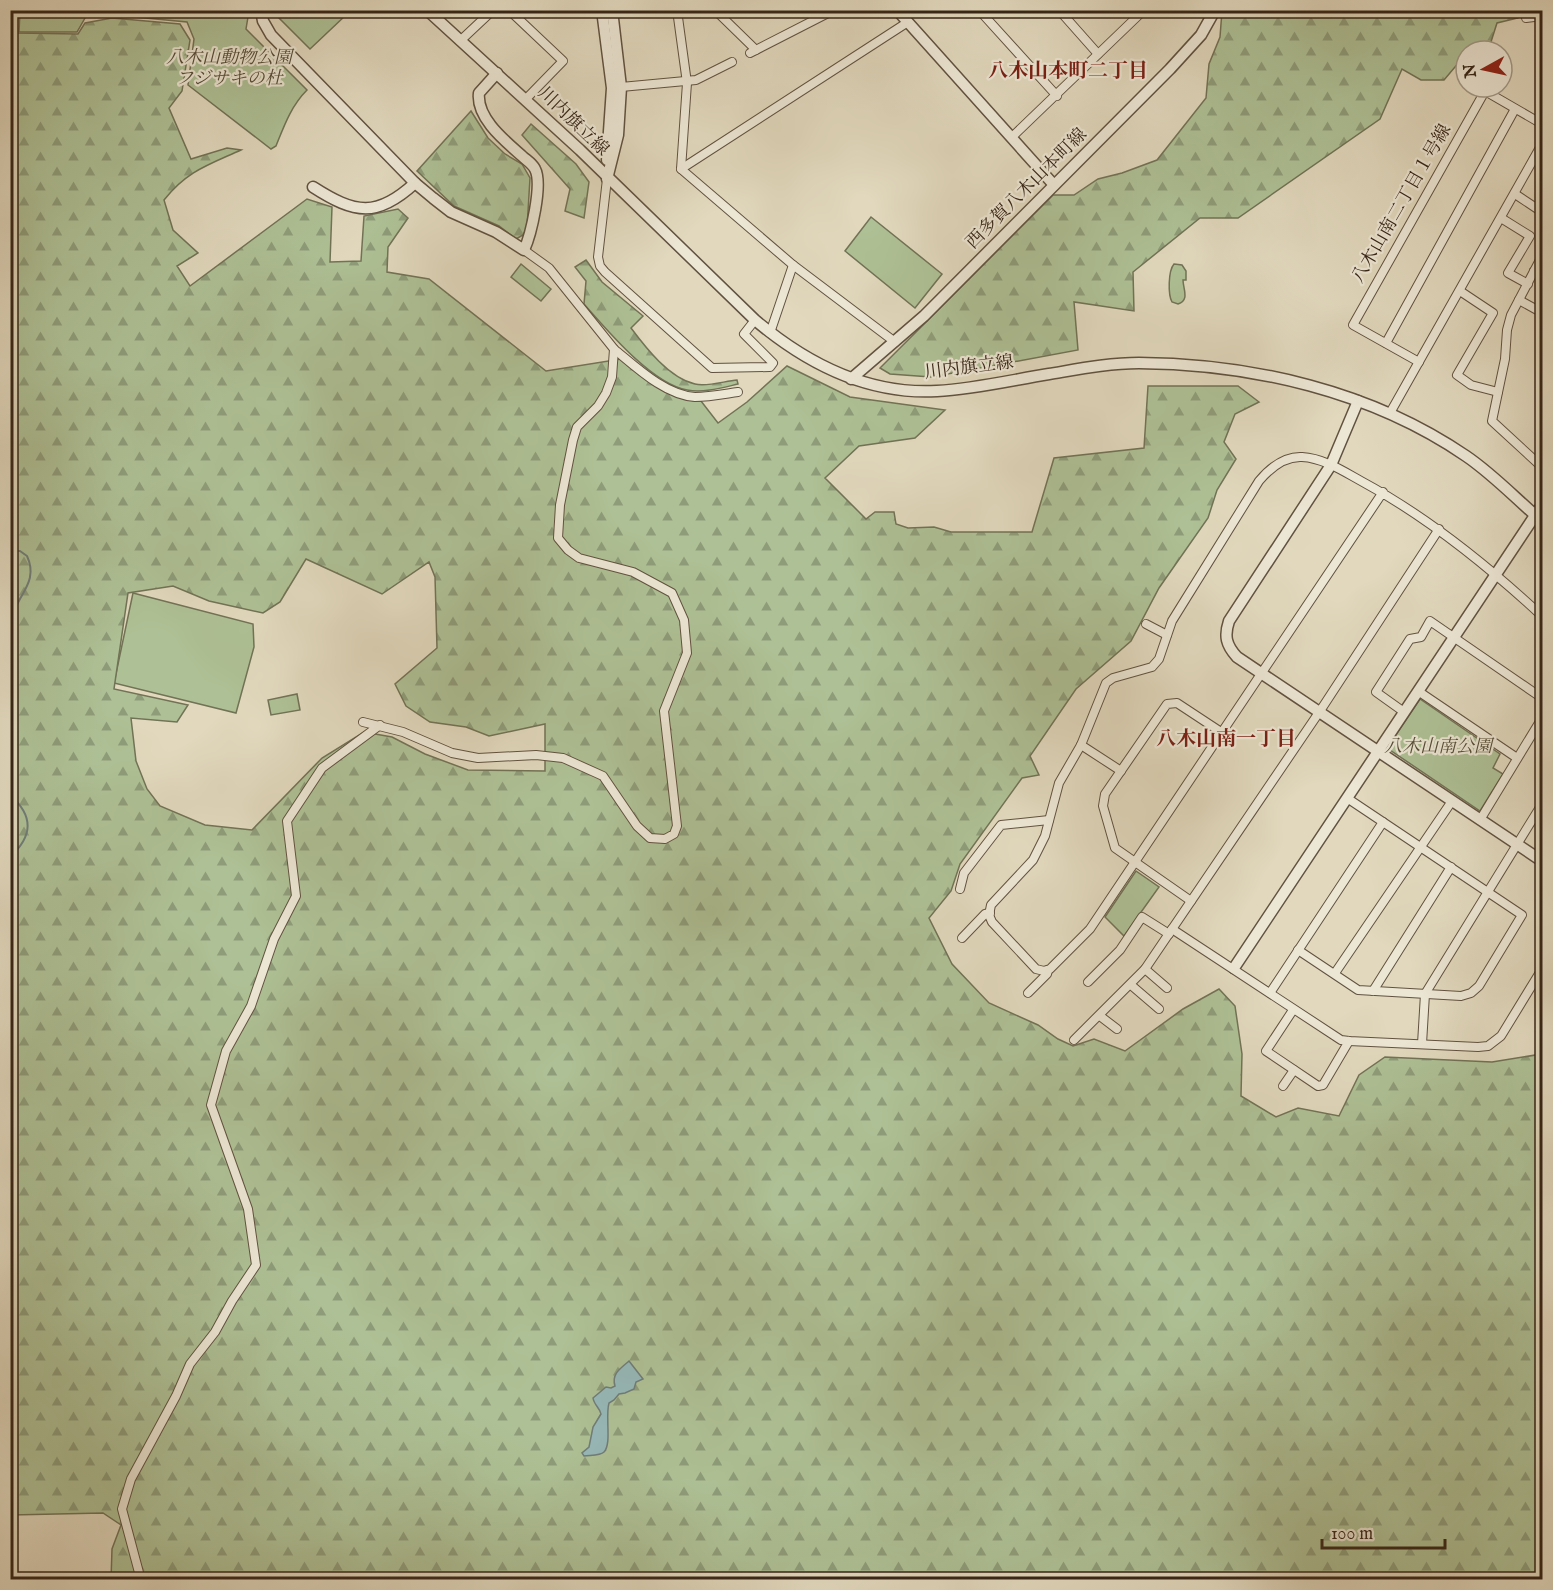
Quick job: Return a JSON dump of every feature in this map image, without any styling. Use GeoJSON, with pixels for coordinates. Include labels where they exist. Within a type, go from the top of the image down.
{"type":"FeatureCollection","features":[{"type":"Feature","properties":{"kind":"street"},"geometry":{"type":"LineString","coordinates":[[261,10],[263,21],[271,35],[415,183],[451,212],[496,232],[549,268],[614,349],[669,389],[693,397],[738,392]]}},
{"type":"Feature","properties":{"kind":"street","name":"川内旗立線"},"geometry":{"type":"LineString","coordinates":[[427,10],[497,73],[755,320],[814,363],[851,379],[910,391],[934,391],[1106,364],[1173,364],[1235,370],[1281,378],[1358,401],[1390,414],[1443,441],[1469,458],[1539,519]]}},
{"type":"Feature","properties":{"kind":"street"},"geometry":{"type":"LineString","coordinates":[[460,41],[493,10]]}},
{"type":"Feature","properties":{"kind":"street"},"geometry":{"type":"LineString","coordinates":[[509,10],[563,61],[525,100]]}},
{"type":"Feature","properties":{"kind":"street"},"geometry":{"type":"LineString","coordinates":[[602,10],[612,88],[607,139],[608,179]]}},
{"type":"Feature","properties":{"kind":"street"},"geometry":{"type":"LineString","coordinates":[[612,10],[621,87],[618,135],[608,179],[598,257],[600,266],[712,368],[770,367],[773,363],[744,334],[755,320]]}},
{"type":"Feature","properties":{"kind":"street"},"geometry":{"type":"LineString","coordinates":[[677,10],[687,83],[681,169]]}},
{"type":"Feature","properties":{"kind":"street"},"geometry":{"type":"LineString","coordinates":[[715,10],[753,51],[818,14],[834,10]]}},
{"type":"Feature","properties":{"kind":"street"},"geometry":{"type":"LineString","coordinates":[[897,10],[1054,185]]}},
{"type":"Feature","properties":{"kind":"street"},"geometry":{"type":"LineString","coordinates":[[980,10],[1057,96]]}},
{"type":"Feature","properties":{"kind":"street"},"geometry":{"type":"LineString","coordinates":[[1059,10],[1098,54]]}},
{"type":"Feature","properties":{"kind":"street"},"geometry":{"type":"LineString","coordinates":[[1012,137],[1144,10]]}},
{"type":"Feature","properties":{"kind":"street","name":"西多賀八木山本町線"},"geometry":{"type":"LineString","coordinates":[[851,379],[896,342],[1185,53],[1201,35],[1215,10]]}},
{"type":"Feature","properties":{"kind":"street"},"geometry":{"type":"LineString","coordinates":[[1526,18],[1542,16]]}},
{"type":"Feature","properties":{"kind":"street"},"geometry":{"type":"LineString","coordinates":[[681,169],[908,22]]}},
{"type":"Feature","properties":{"kind":"street"},"geometry":{"type":"LineString","coordinates":[[621,87],[687,83],[732,62]]}},
{"type":"Feature","properties":{"kind":"street"},"geometry":{"type":"LineString","coordinates":[[497,73],[479,93],[480,107],[491,126],[529,161],[537,173],[531,233],[524,250]]}},
{"type":"Feature","properties":{"kind":"street","name":"八木山南二丁目１号線"},"geometry":{"type":"LineString","coordinates":[[1419,362],[1353,325],[1485,92],[1542,124]]}},
{"type":"Feature","properties":{"kind":"street"},"geometry":{"type":"LineString","coordinates":[[1386,344],[1515,109]]}},
{"type":"Feature","properties":{"kind":"street"},"geometry":{"type":"LineString","coordinates":[[1390,414],[1515,194],[1538,161],[1542,144]]}},
{"type":"Feature","properties":{"kind":"street"},"geometry":{"type":"LineString","coordinates":[[681,169],[793,265],[896,342]]}},
{"type":"Feature","properties":{"kind":"street"},"geometry":{"type":"LineString","coordinates":[[313,188],[346,206],[374,208],[392,202],[415,183]]}},
{"type":"Feature","properties":{"kind":"street"},"geometry":{"type":"LineString","coordinates":[[1515,194],[1539,210]]}},
{"type":"Feature","properties":{"kind":"street"},"geometry":{"type":"LineString","coordinates":[[1501,218],[1530,236],[1508,273],[1528,284]]}},
{"type":"Feature","properties":{"kind":"street"},"geometry":{"type":"LineString","coordinates":[[1542,256],[1538,274],[1528,284],[1511,315],[1507,330],[1505,359],[1492,421],[1542,467]]}},
{"type":"Feature","properties":{"kind":"street"},"geometry":{"type":"LineString","coordinates":[[770,333],[793,265]]}},
{"type":"Feature","properties":{"kind":"street"},"geometry":{"type":"LineString","coordinates":[[1460,291],[1492,313],[1457,375],[1471,385],[1498,392]]}},
{"type":"Feature","properties":{"kind":"street"},"geometry":{"type":"LineString","coordinates":[[1519,300],[1539,310]]}},
{"type":"Feature","properties":{"kind":"street"},"geometry":{"type":"LineString","coordinates":[[363,722],[403,732],[460,755],[478,758],[536,755],[563,758],[603,776],[637,826],[650,838],[665,838],[674,834],[677,826],[675,801],[664,711],[687,653],[684,620],[672,593],[633,572],[579,558],[558,538],[560,506],[573,440],[577,427],[598,406],[606,393],[612,377],[614,349]]}},
{"type":"Feature","properties":{"kind":"street"},"geometry":{"type":"LineString","coordinates":[[1358,401],[1331,465],[1229,621],[1225,632],[1229,648],[1237,657],[1318,713],[1542,861]]}},
{"type":"Feature","properties":{"kind":"street"},"geometry":{"type":"LineString","coordinates":[[1048,970],[1036,969],[992,922],[991,905],[1033,860],[1045,836],[1059,783],[1081,745],[1106,683],[1113,678],[1152,667],[1159,659],[1172,621],[1267,471],[1288,459],[1300,457],[1331,465],[1383,492],[1439,529],[1542,616]]}},
{"type":"Feature","properties":{"kind":"street"},"geometry":{"type":"LineString","coordinates":[[1028,993],[1090,929],[1383,492]]}},
{"type":"Feature","properties":{"kind":"street"},"geometry":{"type":"LineString","coordinates":[[1234,968],[1495,576],[1539,519],[1542,505]]}},
{"type":"Feature","properties":{"kind":"street"},"geometry":{"type":"LineString","coordinates":[[1074,1040],[1145,969],[1439,529]]}},
{"type":"Feature","properties":{"kind":"street"},"geometry":{"type":"LineString","coordinates":[[1404,712],[1377,692],[1410,639],[1421,638],[1430,621],[1542,698]]}},
{"type":"Feature","properties":{"kind":"street"},"geometry":{"type":"LineString","coordinates":[[1146,624],[1167,635]]}},
{"type":"Feature","properties":{"kind":"street"},"geometry":{"type":"LineString","coordinates":[[1418,691],[1517,758]]}},
{"type":"Feature","properties":{"kind":"street"},"geometry":{"type":"LineString","coordinates":[[1191,901],[1115,848],[1103,806],[1105,794],[1167,704],[1177,703],[1221,732]]}},
{"type":"Feature","properties":{"kind":"street"},"geometry":{"type":"LineString","coordinates":[[1480,820],[1542,718]]}},
{"type":"Feature","properties":{"kind":"street"},"geometry":{"type":"LineString","coordinates":[[141,1580],[122,1509],[131,1479],[190,1364],[215,1332],[256,1265],[248,1209],[211,1105],[226,1051],[251,1006],[274,939],[296,896],[287,821],[322,768],[380,725]]}},
{"type":"Feature","properties":{"kind":"street"},"geometry":{"type":"LineString","coordinates":[[1081,745],[1121,771]]}},
{"type":"Feature","properties":{"kind":"street"},"geometry":{"type":"LineString","coordinates":[[1298,950],[1358,990],[1461,996],[1471,993],[1479,986],[1522,915],[1347,798]]}},
{"type":"Feature","properties":{"kind":"street"},"geometry":{"type":"LineString","coordinates":[[1335,974],[1452,801]]}},
{"type":"Feature","properties":{"kind":"street"},"geometry":{"type":"LineString","coordinates":[[1422,1044],[1425,994],[1542,804]]}},
{"type":"Feature","properties":{"kind":"street"},"geometry":{"type":"LineString","coordinates":[[960,889],[964,873],[1001,825],[1049,820]]}},
{"type":"Feature","properties":{"kind":"street"},"geometry":{"type":"LineString","coordinates":[[1270,993],[1383,822]]}},
{"type":"Feature","properties":{"kind":"street"},"geometry":{"type":"LineString","coordinates":[[1373,991],[1451,867]]}},
{"type":"Feature","properties":{"kind":"street"},"geometry":{"type":"LineString","coordinates":[[962,938],[985,914],[990,913]]}},
{"type":"Feature","properties":{"kind":"street"},"geometry":{"type":"LineString","coordinates":[[1088,982],[1120,950],[1142,917],[1234,968],[1293,1010],[1341,1040],[1478,1047],[1495,1042],[1501,1036],[1542,969]]}},
{"type":"Feature","properties":{"kind":"street"},"geometry":{"type":"LineString","coordinates":[[1145,969],[1167,988]]}},
{"type":"Feature","properties":{"kind":"street"},"geometry":{"type":"LineString","coordinates":[[1131,985],[1159,1009]]}},
{"type":"Feature","properties":{"kind":"street"},"geometry":{"type":"LineString","coordinates":[[1293,1010],[1266,1051],[1318,1086],[1323,1085],[1349,1041]]}},
{"type":"Feature","properties":{"kind":"street"},"geometry":{"type":"LineString","coordinates":[[1100,1016],[1117,1029]]}},
{"type":"Feature","properties":{"kind":"street"},"geometry":{"type":"LineString","coordinates":[[1283,1086],[1294,1070]]}},
{"type":"Feature","properties":{"kind":"green space"},"geometry":{"type":"Polygon","coordinates":[[[20,10],[89,11],[77,32],[19,32],[20,10]]]}},
{"type":"Feature","properties":{"kind":"green space"},"geometry":{"type":"Polygon","coordinates":[[[10,11],[18,11],[17,33],[78,34],[85,23],[112,18],[180,24],[190,40],[182,91],[169,108],[191,159],[227,148],[241,150],[190,175],[164,200],[173,230],[198,253],[177,266],[190,286],[307,199],[332,207],[330,262],[361,261],[364,216],[398,209],[408,218],[388,247],[387,272],[429,279],[546,371],[621,359],[668,392],[689,400],[701,401],[718,423],[747,402],[787,366],[850,397],[945,410],[915,438],[859,446],[825,478],[866,519],[875,512],[894,512],[896,524],[908,528],[934,527],[951,532],[1032,532],[1054,458],[1144,448],[1148,386],[1238,386],[1259,402],[1235,414],[1224,442],[1236,459],[1217,490],[1208,518],[1159,588],[1131,641],[1076,689],[1030,756],[1039,775],[1022,778],[960,864],[951,891],[929,918],[952,964],[989,1003],[1038,1025],[1073,1046],[1094,1039],[1125,1051],[1183,1009],[1219,989],[1235,1006],[1242,1054],[1241,1096],[1276,1117],[1298,1108],[1339,1116],[1359,1075],[1385,1057],[1492,1062],[1542,1054],[1542,1579],[111,1580],[112,1549],[121,1525],[103,1513],[11,1515],[10,11]],[[306,559],[280,602],[263,613],[209,601],[173,586],[128,593],[114,689],[188,705],[177,722],[131,718],[136,761],[147,789],[160,806],[205,825],[252,830],[322,758],[364,732],[392,737],[425,754],[468,770],[545,771],[545,724],[489,736],[466,727],[430,722],[406,706],[395,684],[437,648],[435,577],[429,562],[382,594],[306,559]]]}},
{"type":"Feature","properties":{"kind":"green space","name":"八木山動物公園 フジサキの杜"},"geometry":{"type":"Polygon","coordinates":[[[110,11],[249,11],[246,29],[307,90],[292,109],[276,146],[271,149],[188,85],[194,39],[187,22],[124,16],[110,11]]]}},
{"type":"Feature","properties":{"kind":"green space"},"geometry":{"type":"Polygon","coordinates":[[[285,11],[344,11],[347,14],[310,49],[278,17],[285,11]]]}},
{"type":"Feature","properties":{"kind":"green space"},"geometry":{"type":"Polygon","coordinates":[[[1222,11],[1519,11],[1518,18],[1497,23],[1492,39],[1454,39],[1454,68],[1444,80],[1421,80],[1402,69],[1380,119],[1238,218],[1200,218],[1133,272],[1134,311],[1074,302],[1078,350],[931,377],[890,374],[880,368],[1053,195],[1074,195],[1098,179],[1157,160],[1206,98],[1209,64],[1220,37],[1222,11]]]}},
{"type":"Feature","properties":{"kind":"green space"},"geometry":{"type":"Polygon","coordinates":[[[471,111],[488,138],[505,154],[522,164],[530,178],[527,228],[523,235],[516,239],[499,226],[454,206],[417,171],[471,111]]]}},
{"type":"Feature","properties":{"kind":"green space"},"geometry":{"type":"Polygon","coordinates":[[[531,124],[576,164],[589,182],[584,218],[565,211],[570,189],[522,135],[531,124]]]}},
{"type":"Feature","properties":{"kind":"green space"},"geometry":{"type":"Polygon","coordinates":[[[871,217],[942,274],[915,308],[845,251],[871,217]]]}},
{"type":"Feature","properties":{"kind":"green space"},"geometry":{"type":"Polygon","coordinates":[[[586,260],[602,282],[643,316],[631,328],[667,369],[685,381],[695,384],[737,380],[738,384],[706,390],[687,390],[673,386],[645,367],[617,341],[584,304],[586,281],[575,267],[586,260]]]}},
{"type":"Feature","properties":{"kind":"green space"},"geometry":{"type":"Polygon","coordinates":[[[521,264],[551,289],[541,301],[511,277],[521,264]]]}},
{"type":"Feature","properties":{"kind":"green space"},"geometry":{"type":"Polygon","coordinates":[[[1174,264],[1182,265],[1186,271],[1186,280],[1183,280],[1185,297],[1178,304],[1172,302],[1170,294],[1169,283],[1174,264]]]}},
{"type":"Feature","properties":{"kind":"green space"},"geometry":{"type":"Polygon","coordinates":[[[133,593],[253,624],[254,647],[236,713],[114,683],[133,593]]]}},
{"type":"Feature","properties":{"kind":"green space"},"geometry":{"type":"Polygon","coordinates":[[[297,694],[300,710],[271,715],[268,700],[297,694]]]}},
{"type":"Feature","properties":{"kind":"green space","name":"八木山南公園"},"geometry":{"type":"Polygon","coordinates":[[[1420,699],[1500,754],[1493,768],[1503,774],[1480,811],[1390,750],[1389,745],[1420,699]]]}},
{"type":"Feature","properties":{"kind":"green space"},"geometry":{"type":"Polygon","coordinates":[[[1136,871],[1159,887],[1124,936],[1105,917],[1136,871]]]}},
{"type":"Feature","properties":{"kind":"water"},"geometry":{"type":"Polygon","coordinates":[[[629,1361],[643,1379],[636,1382],[634,1389],[619,1394],[609,1403],[608,1443],[604,1452],[584,1456],[582,1453],[589,1447],[593,1427],[601,1414],[593,1398],[606,1387],[615,1386],[614,1378],[629,1361]]]}},
{"type":"Feature","properties":{"kind":"waterway"},"geometry":{"type":"LineString","coordinates":[[10,317],[14,349],[12,387],[14,409],[10,428]]}},
{"type":"Feature","properties":{"kind":"waterway"},"geometry":{"type":"LineString","coordinates":[[10,551],[20,551],[27,556],[30,566],[29,582],[14,612],[14,648],[10,657]]}},
{"type":"Feature","properties":{"kind":"waterway"},"geometry":{"type":"LineString","coordinates":[[10,795],[23,811],[28,826],[23,841],[10,857]]}},
{"type":"Feature","properties":{"kind":"district","name":"八木山本町二丁目"},"geometry":{"type":"Point","coordinates":[1068,71]}},
{"type":"Feature","properties":{"kind":"district","name":"八木山南一丁目"},"geometry":{"type":"Point","coordinates":[1226,739]}}]}
